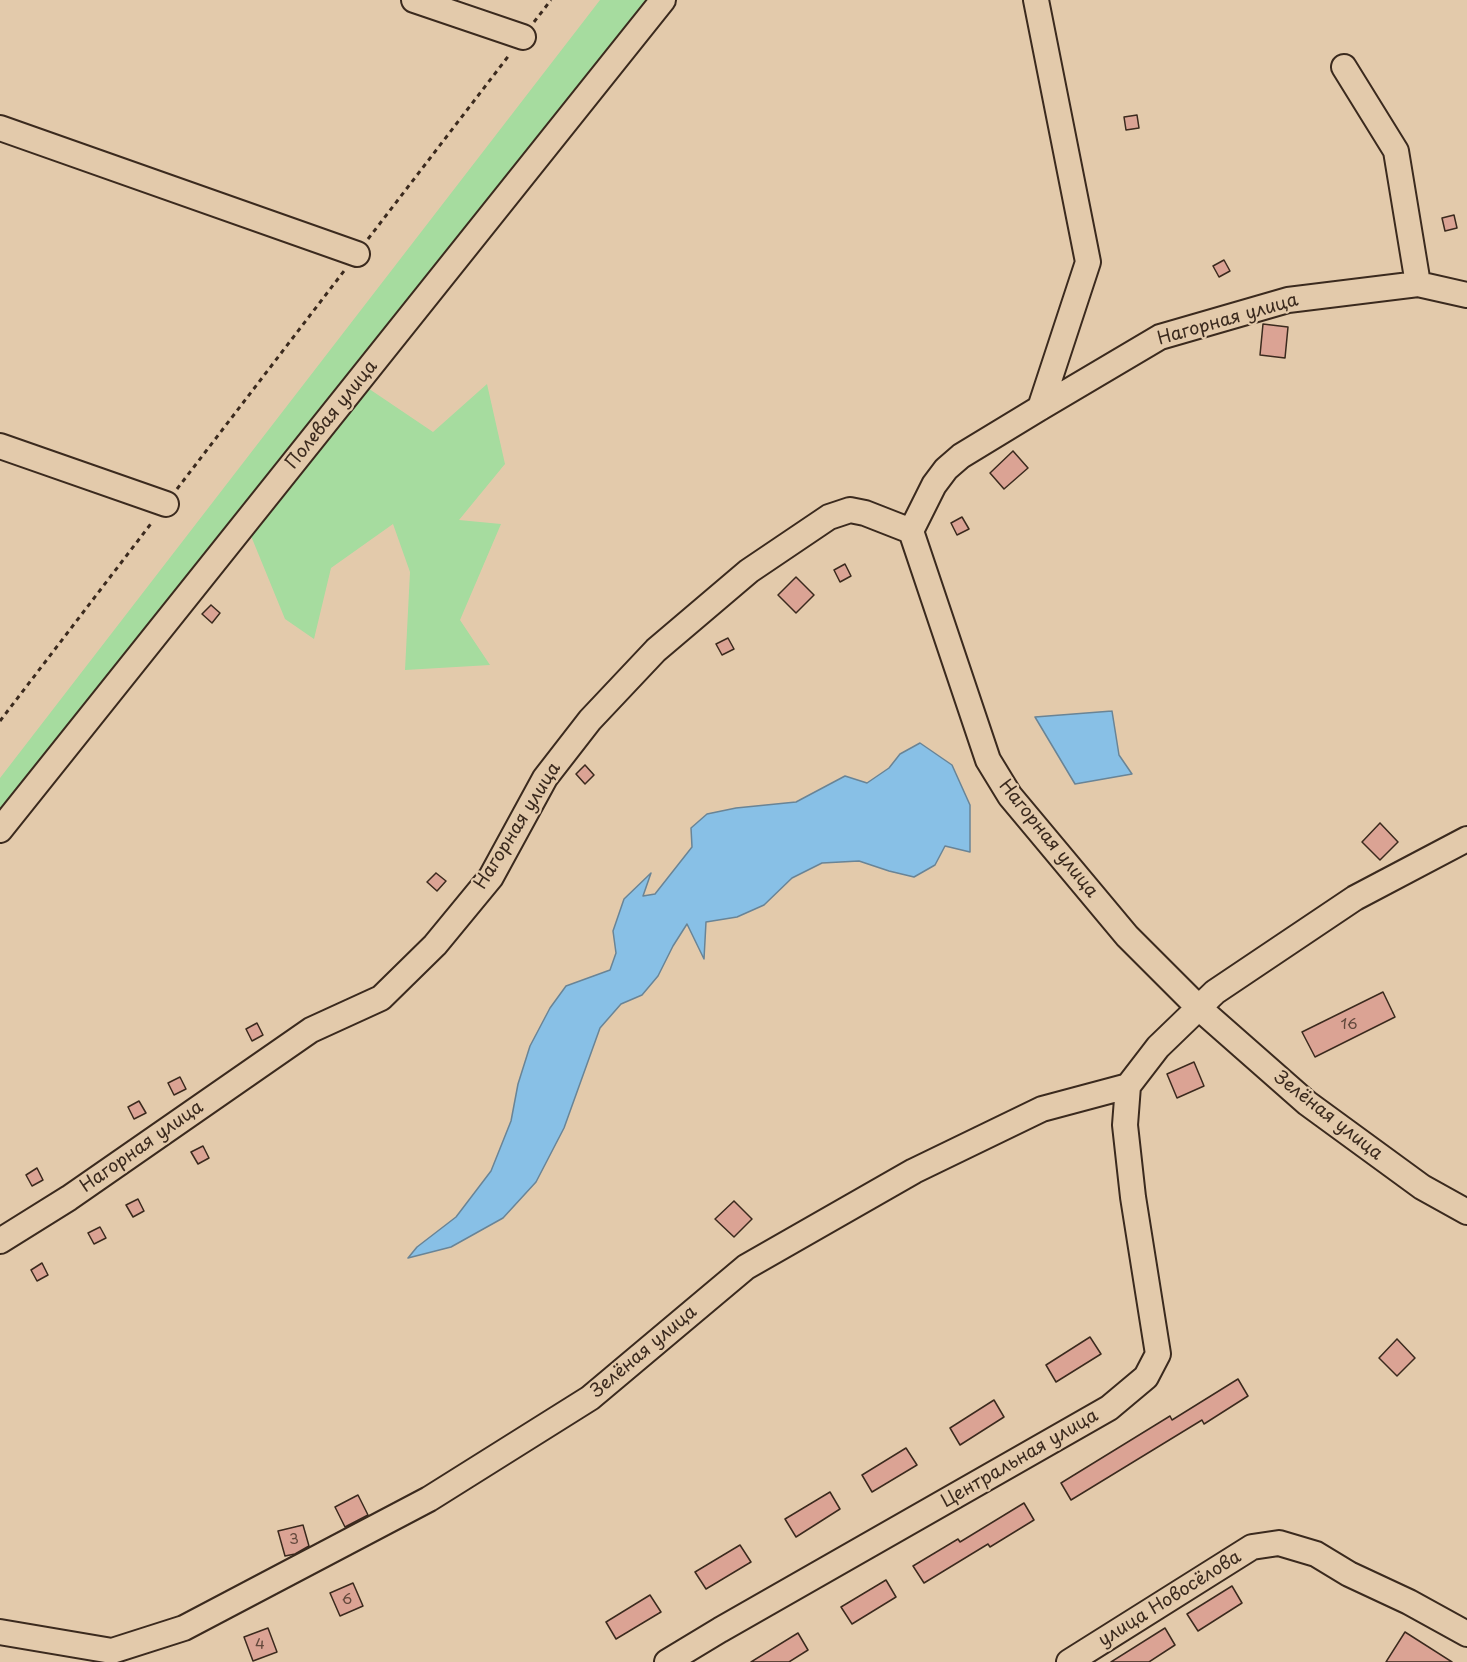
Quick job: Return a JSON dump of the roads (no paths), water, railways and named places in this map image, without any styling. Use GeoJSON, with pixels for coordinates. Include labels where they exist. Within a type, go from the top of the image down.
{"type":"FeatureCollection","features":[{"type":"Feature","properties":{"kind":"street"},"geometry":{"type":"LineString","coordinates":[[414,0],[523,37]]}},
{"type":"Feature","properties":{"kind":"street","name":"Полевая улица"},"geometry":{"type":"LineString","coordinates":[[0,830],[663,0]]}},
{"type":"Feature","properties":{"kind":"street"},"geometry":{"type":"LineString","coordinates":[[1036,0],[1088,262],[1040,408]]}},
{"type":"Feature","properties":{"kind":"street"},"geometry":{"type":"LineString","coordinates":[[1344,67],[1396,152],[1418,284]]}},
{"type":"Feature","properties":{"kind":"street"},"geometry":{"type":"LineString","coordinates":[[0,128],[357,254]]}},
{"type":"Feature","properties":{"kind":"street","name":"Нагорная улица"},"geometry":{"type":"LineString","coordinates":[[1199,1008],[1127,936],[1010,796],[988,760],[911,531],[934,485],[946,469],[962,456],[1160,338],[1288,300],[1418,284],[1467,295]]}},
{"type":"Feature","properties":{"kind":"street"},"geometry":{"type":"LineString","coordinates":[[0,446],[166,504]]}},
{"type":"Feature","properties":{"kind":"street","name":"Нагорная улица"},"geometry":{"type":"LineString","coordinates":[[0,1241],[69,1198],[311,1030],[381,998],[435,945],[491,878],[545,778],[590,720],[656,650],[749,572],[829,517],[850,510],[865,513],[911,531]]}},
{"type":"Feature","properties":{"kind":"street"},"geometry":{"type":"LineString","coordinates":[[1128,1086],[1158,1047],[1215,992],[1355,898],[1467,839]]}},
{"type":"Feature","properties":{"kind":"street","name":"Зелёная улица"},"geometry":{"type":"LineString","coordinates":[[1199,1008],[1307,1103],[1422,1187],[1467,1212]]}},
{"type":"Feature","properties":{"kind":"street","name":"Зелёная улица"},"geometry":{"type":"LineString","coordinates":[[0,1632],[112,1651],[184,1628],[429,1499],[590,1398],[746,1266],[914,1171],[1042,1109],[1128,1086]]}},
{"type":"Feature","properties":{"kind":"street","name":"Центральная улица"},"geometry":{"type":"LineString","coordinates":[[667,1662],[1109,1408],[1146,1377],[1158,1354],[1125,1125],[1128,1086]]}},
{"type":"Feature","properties":{"kind":"street","name":"улица Новосёлова"},"geometry":{"type":"LineString","coordinates":[[1069,1662],[1252,1547],[1279,1543],[1316,1554],[1349,1574],[1409,1602],[1467,1634]]}},
{"type":"Feature","properties":{"kind":"water"},"geometry":{"type":"Polygon","coordinates":[[[1112,711],[1119,755],[1132,774],[1075,784],[1035,717],[1112,711]]]}},
{"type":"Feature","properties":{"kind":"water"},"geometry":{"type":"Polygon","coordinates":[[[920,743],[952,765],[970,805],[970,852],[945,846],[935,865],[914,877],[859,861],[822,863],[792,878],[764,905],[737,917],[706,922],[704,959],[687,924],[658,976],[642,995],[621,1004],[600,1028],[564,1128],[536,1182],[503,1218],[451,1247],[408,1258],[417,1247],[456,1217],[491,1171],[511,1121],[518,1084],[530,1046],[550,1008],[566,986],[610,970],[616,953],[613,931],[624,899],[651,873],[643,896],[655,894],[692,847],[691,828],[707,814],[736,808],[796,802],[845,776],[867,783],[889,768],[900,754],[920,743]]]}}]}
